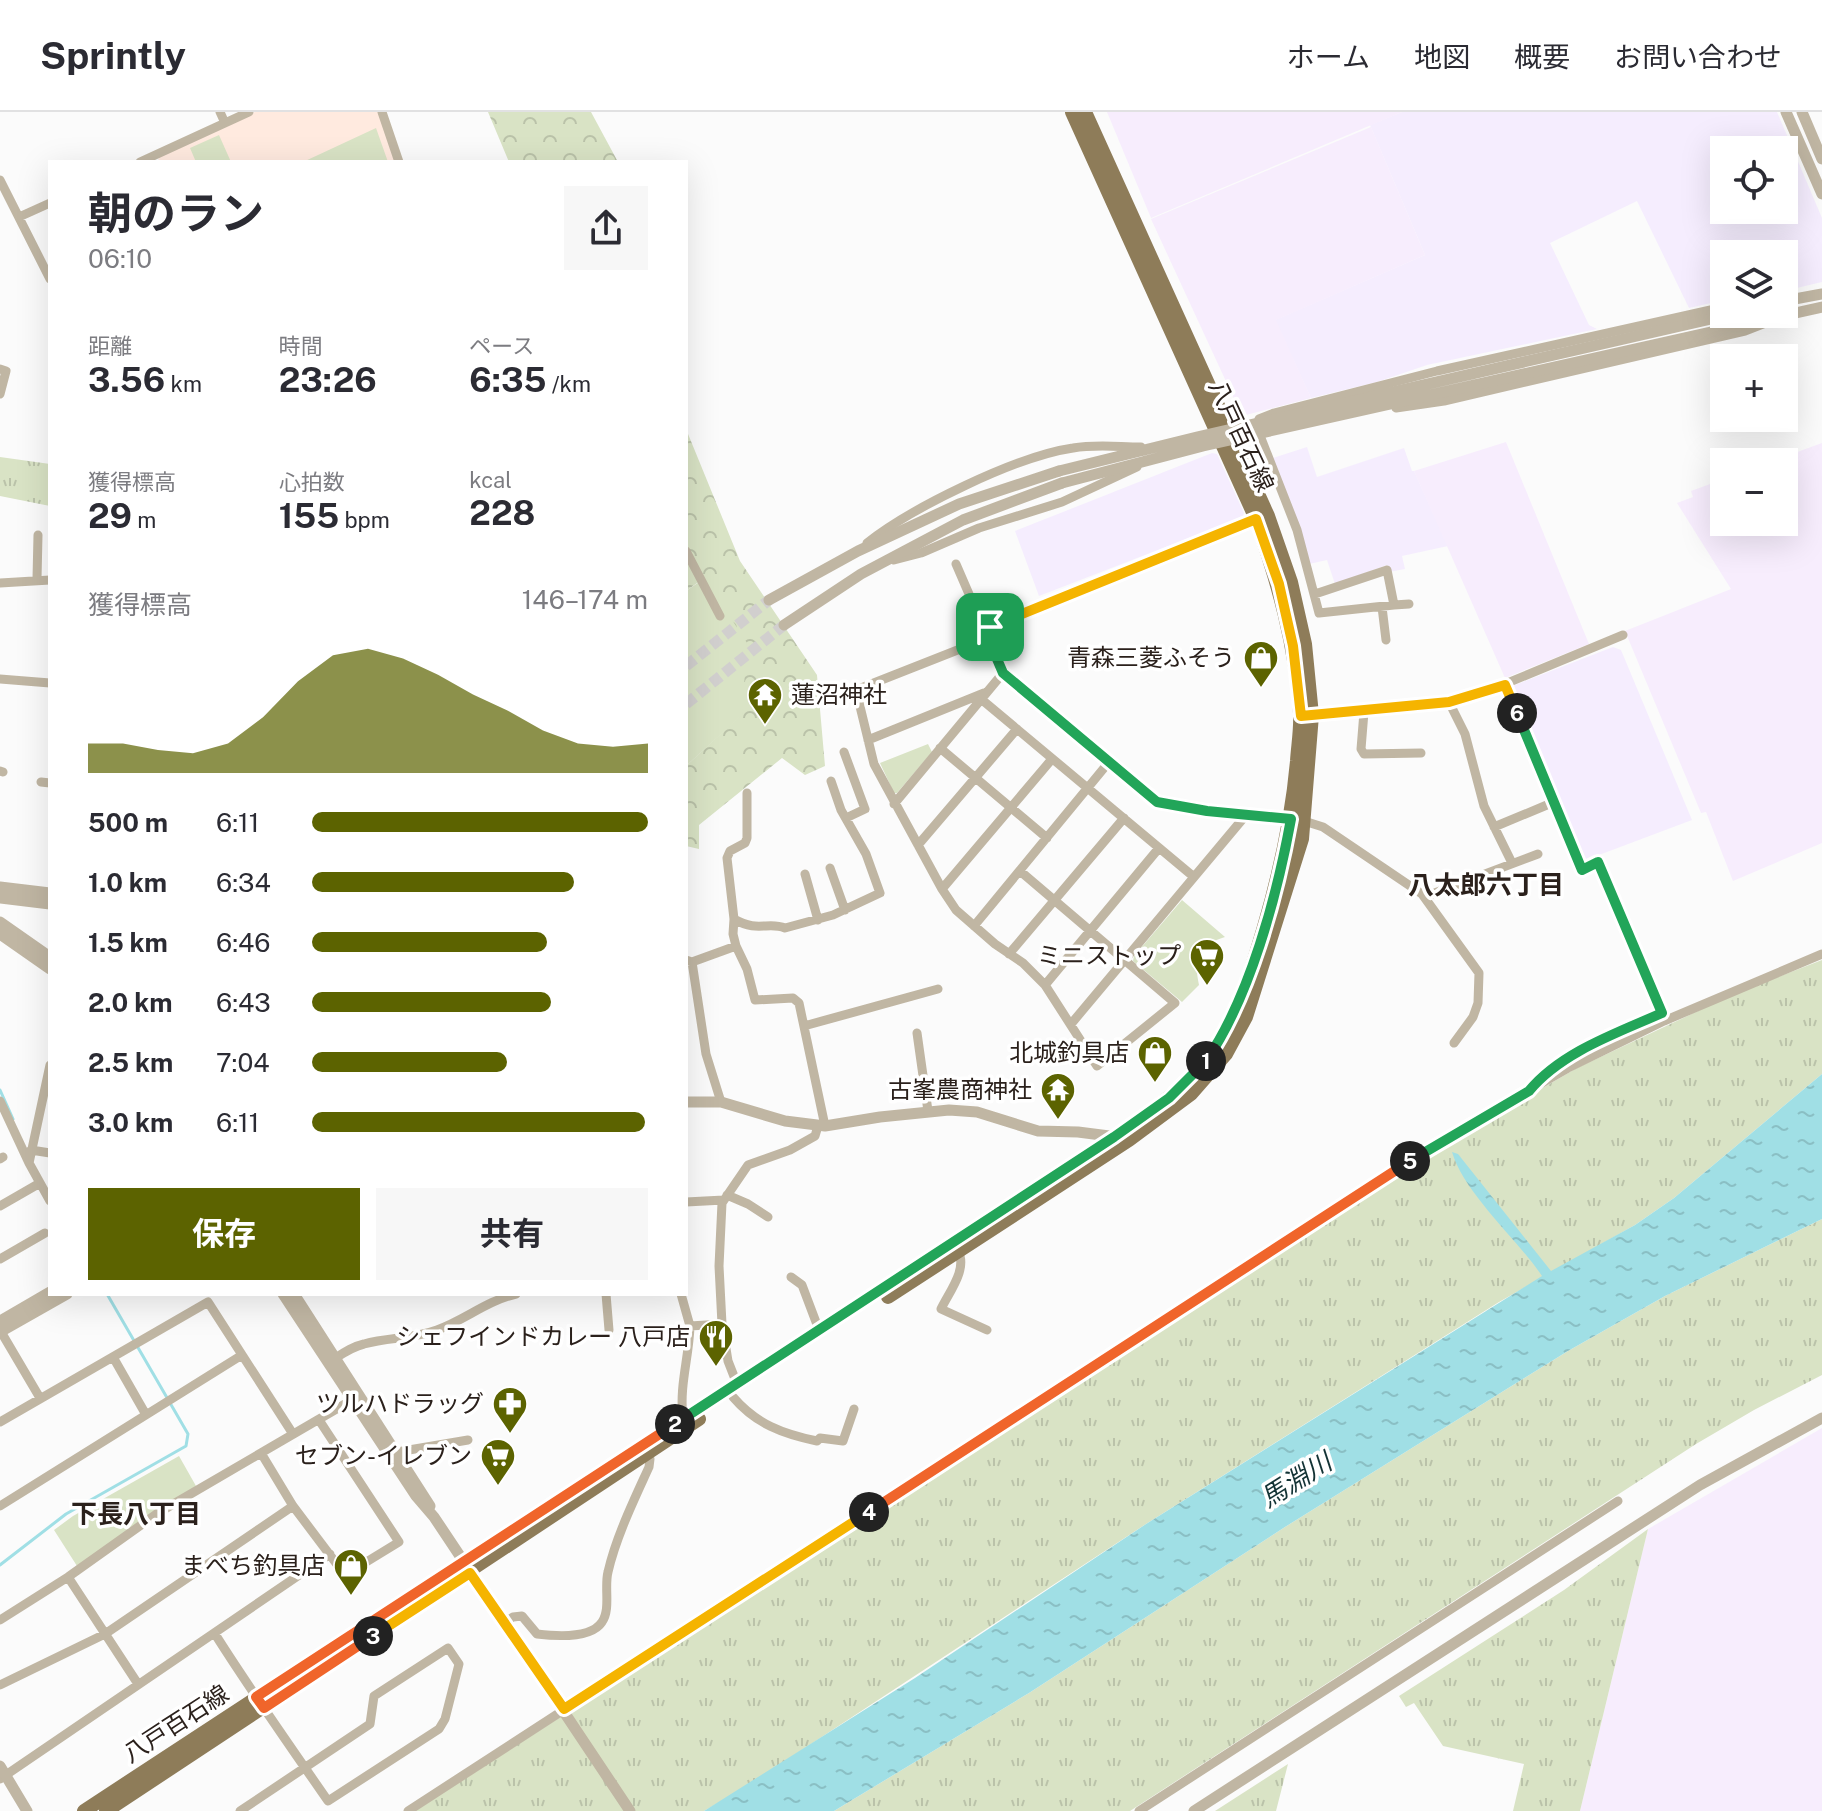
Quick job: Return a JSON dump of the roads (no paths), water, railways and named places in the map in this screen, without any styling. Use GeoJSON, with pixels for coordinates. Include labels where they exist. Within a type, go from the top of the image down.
{"type":"FeatureCollection","features":[{"type":"Feature","properties":{"kind":"main road","name":"八戸百石線"},"geometry":{"type":"LineString","coordinates":[[84,1811],[260,1703],[648,1454],[819,1330],[1191,1094],[1226,1054],[1254,998],[1285,899],[1298,820],[1306,715],[1305,644],[1291,582],[1268,516],[1225,437],[1072,112]]}},
{"type":"Feature","properties":{"kind":"main road","name":"八戸百石線"},"geometry":{"type":"LineString","coordinates":[[1085,112],[1225,437],[1256,519],[1279,584],[1306,715]]}},
{"type":"Feature","properties":{"kind":"main road","name":"八戸百石線"},"geometry":{"type":"LineString","coordinates":[[466,1568],[683,1418],[735,1390],[958,1251],[1121,1138]]}},
{"type":"Feature","properties":{"kind":"main road","name":"八戸百石線"},"geometry":{"type":"LineString","coordinates":[[106,1811],[260,1703]]}},
{"type":"Feature","properties":{"kind":"street"},"geometry":{"type":"LineString","coordinates":[[220,112],[225,123]]}},
{"type":"Feature","properties":{"kind":"street"},"geometry":{"type":"LineString","coordinates":[[154,159],[249,112]]}},
{"type":"Feature","properties":{"kind":"street"},"geometry":{"type":"LineString","coordinates":[[382,112],[398,160]]}},
{"type":"Feature","properties":{"kind":"street"},"geometry":{"type":"LineString","coordinates":[[1786,112],[1822,194]]}},
{"type":"Feature","properties":{"kind":"street"},"geometry":{"type":"LineString","coordinates":[[1802,112],[1822,159]]}},
{"type":"Feature","properties":{"kind":"street"},"geometry":{"type":"LineString","coordinates":[[0,180],[48,275]]}},
{"type":"Feature","properties":{"kind":"street"},"geometry":{"type":"LineString","coordinates":[[19,217],[48,204]]}},
{"type":"Feature","properties":{"kind":"street"},"geometry":{"type":"LineString","coordinates":[[1798,298],[1822,294]]}},
{"type":"Feature","properties":{"kind":"street"},"geometry":{"type":"LineString","coordinates":[[1798,313],[1822,307]]}},
{"type":"Feature","properties":{"kind":"street"},"geometry":{"type":"LineString","coordinates":[[1225,437],[1274,413],[1437,371],[1710,310]]}},
{"type":"Feature","properties":{"kind":"street"},"geometry":{"type":"LineString","coordinates":[[769,600],[858,551],[959,504],[1197,437],[1710,319]]}},
{"type":"Feature","properties":{"kind":"street"},"geometry":{"type":"LineString","coordinates":[[784,625],[878,564],[963,520],[1060,477],[1729,328]]}},
{"type":"Feature","properties":{"kind":"street"},"geometry":{"type":"LineString","coordinates":[[878,564],[921,553],[979,528],[1062,502],[1180,447],[1225,437],[1259,436],[1389,408],[1444,401],[1753,328]]}},
{"type":"Feature","properties":{"kind":"street"},"geometry":{"type":"LineString","coordinates":[[0,369],[6,371],[0,394]]}},
{"type":"Feature","properties":{"kind":"street"},"geometry":{"type":"LineString","coordinates":[[1255,421],[1297,530],[1319,613],[1409,604]]}},
{"type":"Feature","properties":{"kind":"street"},"geometry":{"type":"LineString","coordinates":[[858,551],[900,519],[1028,459],[1050,452],[1093,446],[1180,447]]}},
{"type":"Feature","properties":{"kind":"street"},"geometry":{"type":"LineString","coordinates":[[1093,446],[1103,484]]}},
{"type":"Feature","properties":{"kind":"street"},"geometry":{"type":"LineString","coordinates":[[988,638],[990,627],[1256,519]]}},
{"type":"Feature","properties":{"kind":"street"},"geometry":{"type":"LineString","coordinates":[[37,579],[38,535]]}},
{"type":"Feature","properties":{"kind":"street"},"geometry":{"type":"LineString","coordinates":[[688,555],[720,616]]}},
{"type":"Feature","properties":{"kind":"street"},"geometry":{"type":"LineString","coordinates":[[956,564],[1003,673],[1157,802],[1298,820],[1323,827],[1424,897],[1479,973],[1478,1003],[1473,1017],[1454,1043]]}},
{"type":"Feature","properties":{"kind":"street"},"geometry":{"type":"LineString","coordinates":[[1315,594],[1387,570],[1394,605]]}},
{"type":"Feature","properties":{"kind":"street"},"geometry":{"type":"LineString","coordinates":[[0,583],[48,580]]}},
{"type":"Feature","properties":{"kind":"street"},"geometry":{"type":"LineString","coordinates":[[1382,607],[1386,640]]}},
{"type":"Feature","properties":{"kind":"street"},"geometry":{"type":"LineString","coordinates":[[1306,715],[1449,702],[1505,685],[1623,635]]}},
{"type":"Feature","properties":{"kind":"street"},"geometry":{"type":"LineString","coordinates":[[988,638],[856,690],[874,764],[956,910],[1023,963],[1045,985],[1097,1066],[1175,1003],[1020,871]]}},
{"type":"Feature","properties":{"kind":"street"},"geometry":{"type":"LineString","coordinates":[[894,804],[1003,673]]}},
{"type":"Feature","properties":{"kind":"street"},"geometry":{"type":"LineString","coordinates":[[0,679],[48,683]]}},
{"type":"Feature","properties":{"kind":"street"},"geometry":{"type":"LineString","coordinates":[[1505,685],[1582,870],[1598,862],[1662,1013],[1576,1053],[1535,1083],[1529,1091]]}},
{"type":"Feature","properties":{"kind":"street"},"geometry":{"type":"LineString","coordinates":[[868,740],[984,696]]}},
{"type":"Feature","properties":{"kind":"street"},"geometry":{"type":"LineString","coordinates":[[984,696],[1017,729],[1194,877]]}},
{"type":"Feature","properties":{"kind":"street"},"geometry":{"type":"LineString","coordinates":[[1449,702],[1465,734],[1484,806],[1512,863]]}},
{"type":"Feature","properties":{"kind":"street"},"geometry":{"type":"LineString","coordinates":[[1364,712],[1361,749],[1364,754],[1421,753]]}},
{"type":"Feature","properties":{"kind":"street"},"geometry":{"type":"LineString","coordinates":[[918,845],[1017,729]]}},
{"type":"Feature","properties":{"kind":"street"},"geometry":{"type":"LineString","coordinates":[[940,748],[1047,838]]}},
{"type":"Feature","properties":{"kind":"street"},"geometry":{"type":"LineString","coordinates":[[844,752],[865,809],[846,818]]}},
{"type":"Feature","properties":{"kind":"street"},"geometry":{"type":"LineString","coordinates":[[942,889],[1052,759]]}},
{"type":"Feature","properties":{"kind":"street"},"geometry":{"type":"LineString","coordinates":[[974,926],[1109,762]]}},
{"type":"Feature","properties":{"kind":"street"},"geometry":{"type":"LineString","coordinates":[[734,919],[753,927],[781,925],[785,928],[818,920],[880,893],[866,854],[846,818],[831,781]]}},
{"type":"Feature","properties":{"kind":"street"},"geometry":{"type":"LineString","coordinates":[[747,793],[747,838],[745,843],[730,851],[727,858],[733,934],[755,1000],[793,998],[799,1003],[821,1126],[815,1136],[790,1150],[748,1165],[726,1197],[719,1266],[722,1324],[728,1361],[735,1390],[769,1428],[786,1435],[817,1441],[820,1438],[843,1441],[854,1409]]}},
{"type":"Feature","properties":{"kind":"street"},"geometry":{"type":"LineString","coordinates":[[1494,827],[1554,802]]}},
{"type":"Feature","properties":{"kind":"street"},"geometry":{"type":"LineString","coordinates":[[1071,1024],[1246,815]]}},
{"type":"Feature","properties":{"kind":"street"},"geometry":{"type":"LineString","coordinates":[[1009,954],[1124,818]]}},
{"type":"Feature","properties":{"kind":"street"},"geometry":{"type":"LineString","coordinates":[[1045,985],[1159,848]]}},
{"type":"Feature","properties":{"kind":"street"},"geometry":{"type":"LineString","coordinates":[[1424,897],[1538,854]]}},
{"type":"Feature","properties":{"kind":"street"},"geometry":{"type":"LineString","coordinates":[[830,868],[845,910]]}},
{"type":"Feature","properties":{"kind":"street"},"geometry":{"type":"LineString","coordinates":[[805,874],[818,920]]}},
{"type":"Feature","properties":{"kind":"street"},"geometry":{"type":"LineString","coordinates":[[0,887],[48,893]]}},
{"type":"Feature","properties":{"kind":"street"},"geometry":{"type":"LineString","coordinates":[[0,898],[48,904]]}},
{"type":"Feature","properties":{"kind":"street"},"geometry":{"type":"LineString","coordinates":[[0,922],[48,956]]}},
{"type":"Feature","properties":{"kind":"street"},"geometry":{"type":"LineString","coordinates":[[0,934],[48,968]]}},
{"type":"Feature","properties":{"kind":"street"},"geometry":{"type":"LineString","coordinates":[[721,1102],[706,1054],[689,961],[736,946]]}},
{"type":"Feature","properties":{"kind":"street"},"geometry":{"type":"LineString","coordinates":[[408,1811],[566,1712],[1431,1147],[1568,1068],[1762,977],[1822,954]]}},
{"type":"Feature","properties":{"kind":"street"},"geometry":{"type":"LineString","coordinates":[[804,1026],[938,989]]}},
{"type":"Feature","properties":{"kind":"street"},"geometry":{"type":"LineString","coordinates":[[917,1033],[928,1111]]}},
{"type":"Feature","properties":{"kind":"street"},"geometry":{"type":"LineString","coordinates":[[29,1163],[48,1074]]}},
{"type":"Feature","properties":{"kind":"street"},"geometry":{"type":"LineString","coordinates":[[0,1101],[48,1197]]}},
{"type":"Feature","properties":{"kind":"street"},"geometry":{"type":"LineString","coordinates":[[688,1102],[721,1102],[785,1121],[821,1126],[928,1111],[977,1112],[1038,1131],[1121,1138]]}},
{"type":"Feature","properties":{"kind":"street"},"geometry":{"type":"LineString","coordinates":[[31,1150],[48,1153]]}},
{"type":"Feature","properties":{"kind":"street"},"geometry":{"type":"LineString","coordinates":[[0,1206],[40,1183]]}},
{"type":"Feature","properties":{"kind":"street"},"geometry":{"type":"LineString","coordinates":[[688,1202],[726,1197],[768,1217]]}},
{"type":"Feature","properties":{"kind":"street"},"geometry":{"type":"LineString","coordinates":[[0,1259],[45,1233]]}},
{"type":"Feature","properties":{"kind":"street"},"geometry":{"type":"LineString","coordinates":[[958,1251],[961,1257],[960,1272],[941,1309],[987,1330]]}},
{"type":"Feature","properties":{"kind":"street"},"geometry":{"type":"LineString","coordinates":[[791,1277],[802,1285],[819,1330]]}},
{"type":"Feature","properties":{"kind":"street"},"geometry":{"type":"LineString","coordinates":[[0,1321],[48,1293]]}},
{"type":"Feature","properties":{"kind":"street"},"geometry":{"type":"LineString","coordinates":[[40,1398],[0,1331],[63,1296]]}},
{"type":"Feature","properties":{"kind":"street"},"geometry":{"type":"LineString","coordinates":[[284,1296],[332,1360]]}},
{"type":"Feature","properties":{"kind":"street"},"geometry":{"type":"LineString","coordinates":[[295,1296],[332,1360],[451,1545],[630,1811]]}},
{"type":"Feature","properties":{"kind":"street"},"geometry":{"type":"LineString","coordinates":[[332,1360],[350,1348],[366,1343],[438,1330],[499,1296]]}},
{"type":"Feature","properties":{"kind":"street"},"geometry":{"type":"LineString","coordinates":[[606,1296],[609,1330]]}},
{"type":"Feature","properties":{"kind":"street"},"geometry":{"type":"LineString","coordinates":[[682,1296],[690,1326],[683,1370],[683,1418]]}},
{"type":"Feature","properties":{"kind":"street"},"geometry":{"type":"LineString","coordinates":[[0,1422],[208,1302],[293,1434]]}},
{"type":"Feature","properties":{"kind":"street"},"geometry":{"type":"LineString","coordinates":[[690,1326],[722,1324]]}},
{"type":"Feature","properties":{"kind":"street"},"geometry":{"type":"LineString","coordinates":[[2,1501],[242,1355]]}},
{"type":"Feature","properties":{"kind":"street"},"geometry":{"type":"LineString","coordinates":[[113,1357],[145,1413]]}},
{"type":"Feature","properties":{"kind":"street"},"geometry":{"type":"LineString","coordinates":[[0,1620],[68,1577],[158,1513],[356,1397]]}},
{"type":"Feature","properties":{"kind":"street"},"geometry":{"type":"LineString","coordinates":[[356,1397],[422,1490],[451,1545]]}},
{"type":"Feature","properties":{"kind":"street"},"geometry":{"type":"LineString","coordinates":[[1194,1811],[1687,1493],[1779,1439],[1822,1418]]}},
{"type":"Feature","properties":{"kind":"street"},"geometry":{"type":"LineString","coordinates":[[261,1453],[293,1506],[345,1575],[399,1542],[319,1420]]}},
{"type":"Feature","properties":{"kind":"street"},"geometry":{"type":"LineString","coordinates":[[397,1452],[468,1440]]}},
{"type":"Feature","properties":{"kind":"street"},"geometry":{"type":"LineString","coordinates":[[504,1623],[522,1616],[537,1634],[570,1635],[586,1632],[602,1622],[607,1574],[649,1467],[648,1454]]}},
{"type":"Feature","properties":{"kind":"street"},"geometry":{"type":"LineString","coordinates":[[1139,1811],[1618,1501]]}},
{"type":"Feature","properties":{"kind":"street"},"geometry":{"type":"LineString","coordinates":[[0,1685],[105,1634],[293,1506]]}},
{"type":"Feature","properties":{"kind":"street"},"geometry":{"type":"LineString","coordinates":[[27,1811],[2,1773],[215,1634],[330,1554]]}},
{"type":"Feature","properties":{"kind":"street"},"geometry":{"type":"LineString","coordinates":[[68,1577],[138,1684]]}},
{"type":"Feature","properties":{"kind":"street"},"geometry":{"type":"LineString","coordinates":[[215,1634],[260,1703],[305,1768],[328,1801],[439,1729],[445,1719],[459,1664],[448,1648],[374,1696],[370,1724],[305,1768],[240,1811]]}},
{"type":"Feature","properties":{"kind":"water","name":"馬淵川"},"geometry":{"type":"Polygon","coordinates":[[[1822,1074],[1822,1219],[1665,1296],[1568,1351],[1285,1527],[1029,1693],[834,1811],[704,1811],[915,1678],[1146,1524],[1542,1276],[1479,1199],[1458,1168],[1452,1152],[1458,1154],[1551,1271],[1635,1225],[1674,1198],[1822,1074]]]}},
{"type":"Feature","properties":{"kind":"waterway"},"geometry":{"type":"LineString","coordinates":[[0,1090],[13,1119]]}},
{"type":"Feature","properties":{"kind":"waterway"},"geometry":{"type":"LineString","coordinates":[[0,1565],[66,1514],[186,1446],[188,1434],[108,1296]]}},
{"type":"Feature","properties":{"kind":"tunnel"},"geometry":{"type":"LineString","coordinates":[[688,664],[769,600]]}},
{"type":"Feature","properties":{"kind":"tunnel"},"geometry":{"type":"LineString","coordinates":[[688,702],[784,625]]}},
{"type":"Feature","properties":{"kind":"place","name":"青森三菱ふそう"},"geometry":{"type":"Point","coordinates":[1261,689]}},
{"type":"Feature","properties":{"kind":"place","name":"蓮沼神社"},"geometry":{"type":"Point","coordinates":[765,726]}},
{"type":"Feature","properties":{"kind":"place","name":"ミニストップ"},"geometry":{"type":"Point","coordinates":[1207,987]}},
{"type":"Feature","properties":{"kind":"place","name":"北城釣具店"},"geometry":{"type":"Point","coordinates":[1155,1084]}},
{"type":"Feature","properties":{"kind":"place","name":"古峯農商神社"},"geometry":{"type":"Point","coordinates":[1058,1121]}},
{"type":"Feature","properties":{"kind":"place","name":"シェフインドカレー 八戸店"},"geometry":{"type":"Point","coordinates":[716,1368]}},
{"type":"Feature","properties":{"kind":"place","name":"ツルハドラッグ"},"geometry":{"type":"Point","coordinates":[510,1435]}},
{"type":"Feature","properties":{"kind":"place","name":"セブン-イレブン"},"geometry":{"type":"Point","coordinates":[498,1487]}},
{"type":"Feature","properties":{"kind":"place","name":"まべち釣具店"},"geometry":{"type":"Point","coordinates":[351,1597]}},
{"type":"Feature","properties":{"kind":"district","name":"八太郎六丁目"},"geometry":{"type":"Point","coordinates":[1486,885]}},
{"type":"Feature","properties":{"kind":"district","name":"下長八丁目"},"geometry":{"type":"Point","coordinates":[136,1514]}}]}
